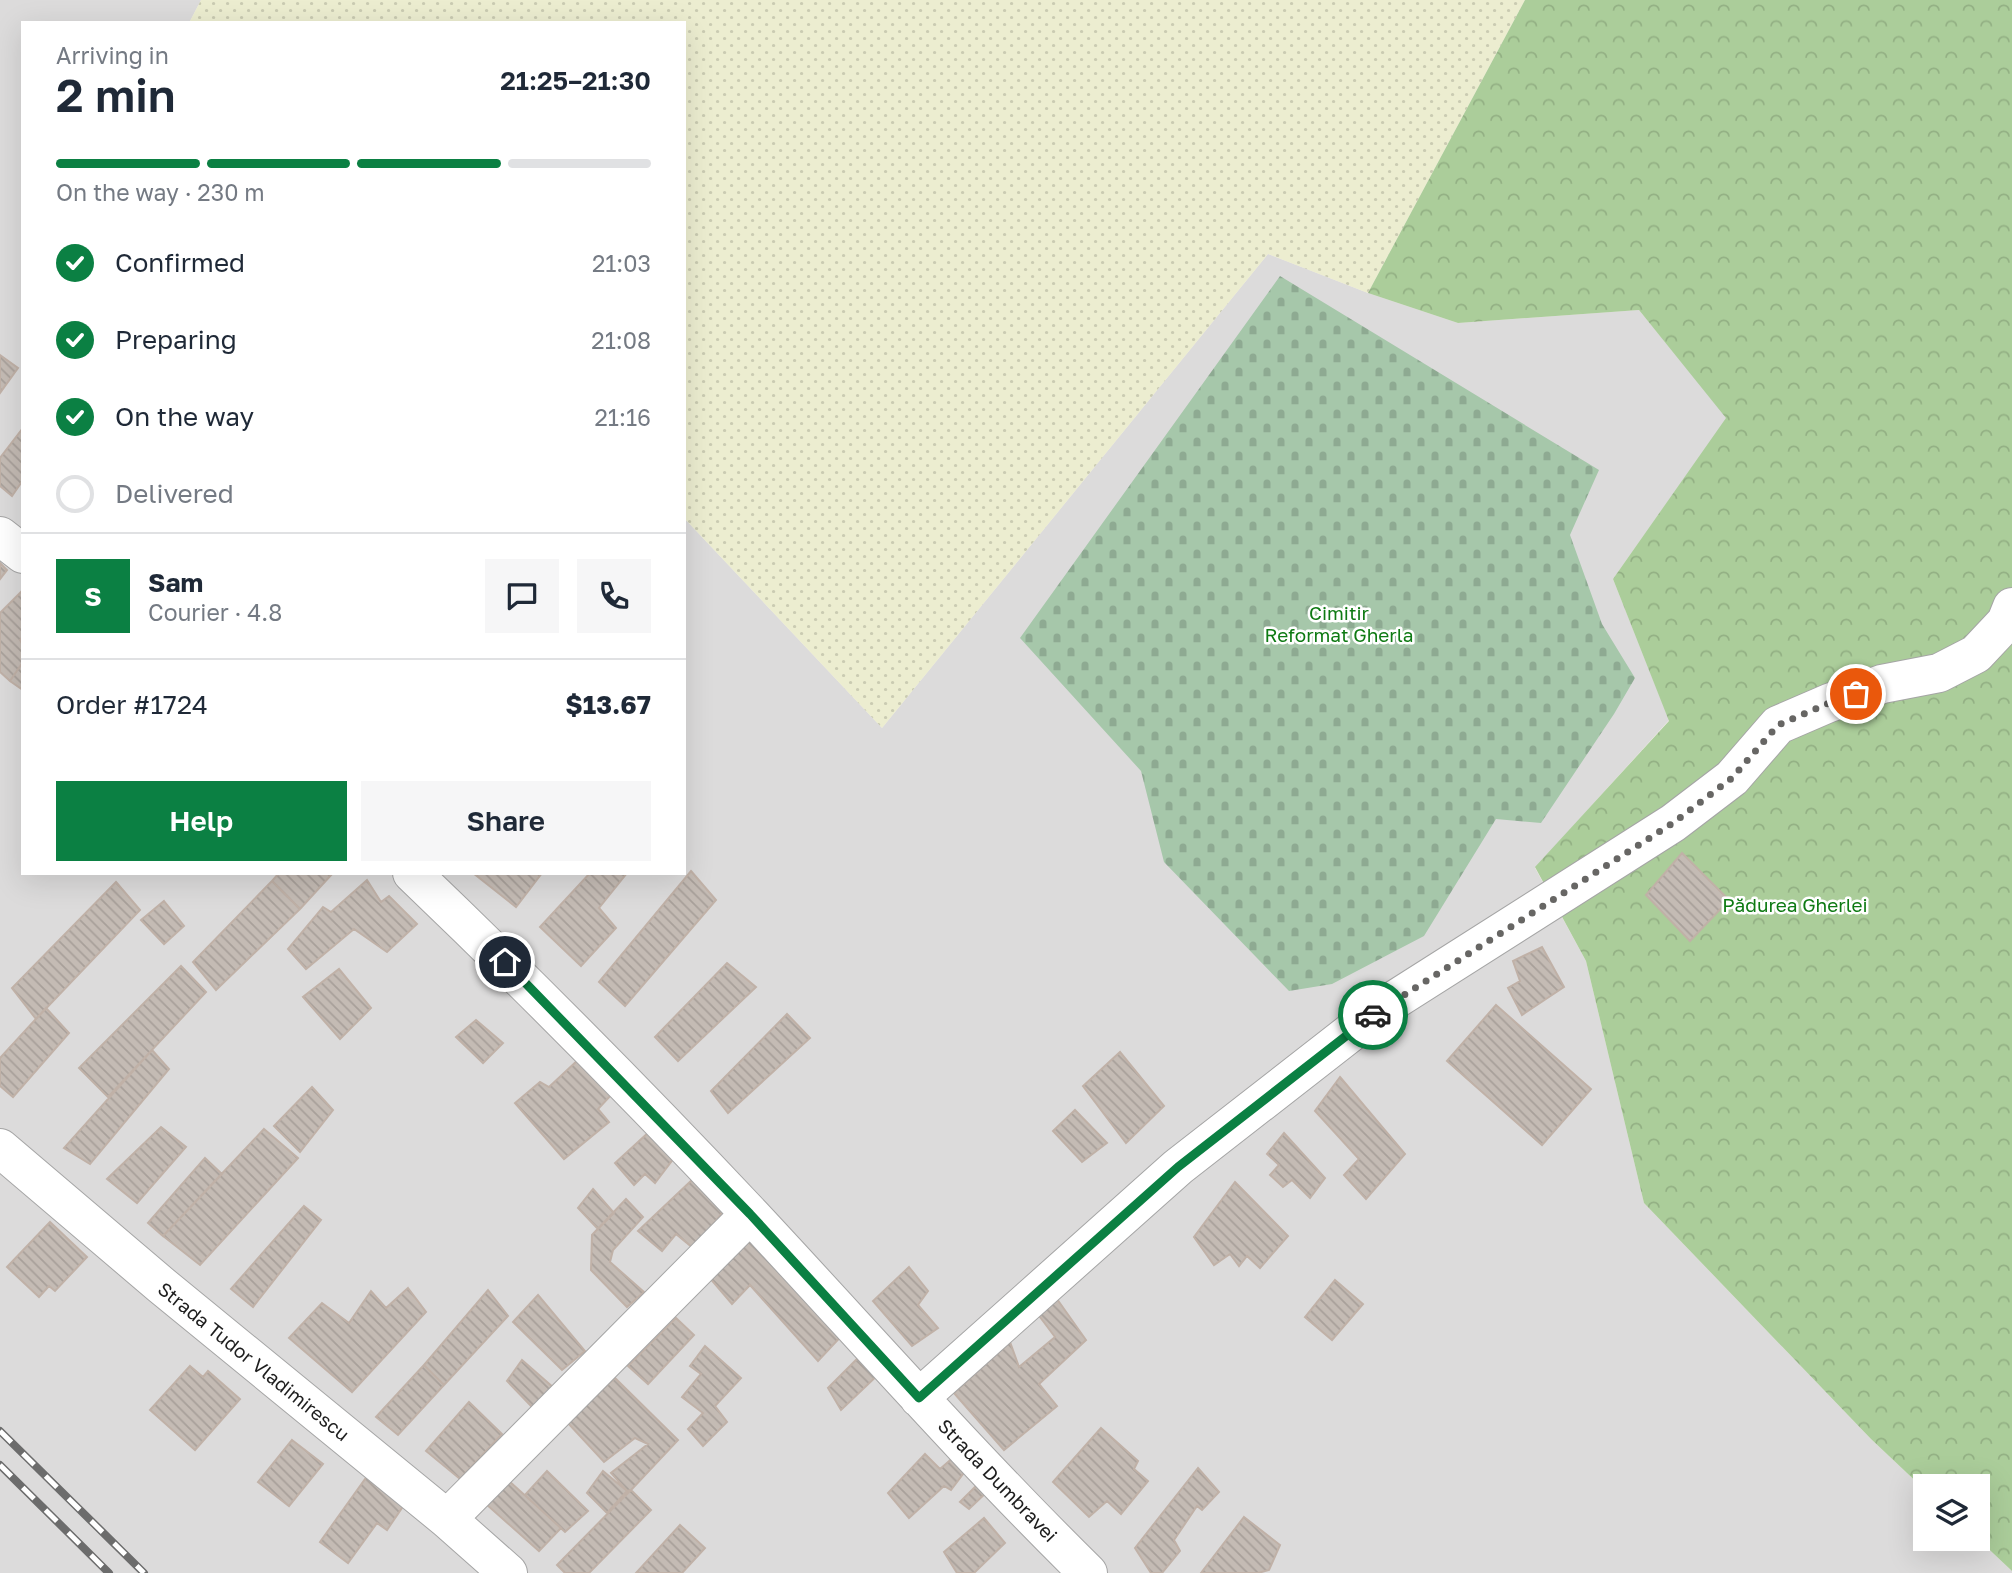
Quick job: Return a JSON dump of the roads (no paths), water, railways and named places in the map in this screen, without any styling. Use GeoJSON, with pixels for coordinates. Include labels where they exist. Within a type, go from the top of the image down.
{"type":"FeatureCollection","features":[{"type":"Feature","properties":{"kind":"street"},"geometry":{"type":"LineString","coordinates":[[0,536],[21,552]]}},
{"type":"Feature","properties":{"kind":"street"},"geometry":{"type":"LineString","coordinates":[[919,1398],[1178,1167],[1381,1009],[1673,823],[1732,778],[1778,725],[1882,684],[1939,673],[1976,654],[2006,622],[2012,607]]}},
{"type":"Feature","properties":{"kind":"street","name":"Strada Dumbravei"},"geometry":{"type":"LineString","coordinates":[[414,875],[505,962],[750,1214],[919,1398],[1088,1573]]}},
{"type":"Feature","properties":{"kind":"street","name":"Strada Tudor Vladimirescu"},"geometry":{"type":"LineString","coordinates":[[0,1148],[447,1519],[508,1573]]}},
{"type":"Feature","properties":{"kind":"street"},"geometry":{"type":"LineString","coordinates":[[447,1519],[750,1214]]}},
{"type":"Feature","properties":{"kind":"railway"},"geometry":{"type":"LineString","coordinates":[[0,1431],[144,1573]]}},
{"type":"Feature","properties":{"kind":"railway"},"geometry":{"type":"LineString","coordinates":[[0,1465],[109,1573]]}},
{"type":"Feature","properties":{"kind":"park label","name":"Cimitir Reformat Gherla"},"geometry":{"type":"Point","coordinates":[1339,623]}},
{"type":"Feature","properties":{"kind":"park label","name":"Pădurea Gherlei"},"geometry":{"type":"Point","coordinates":[1795,904]}}]}
